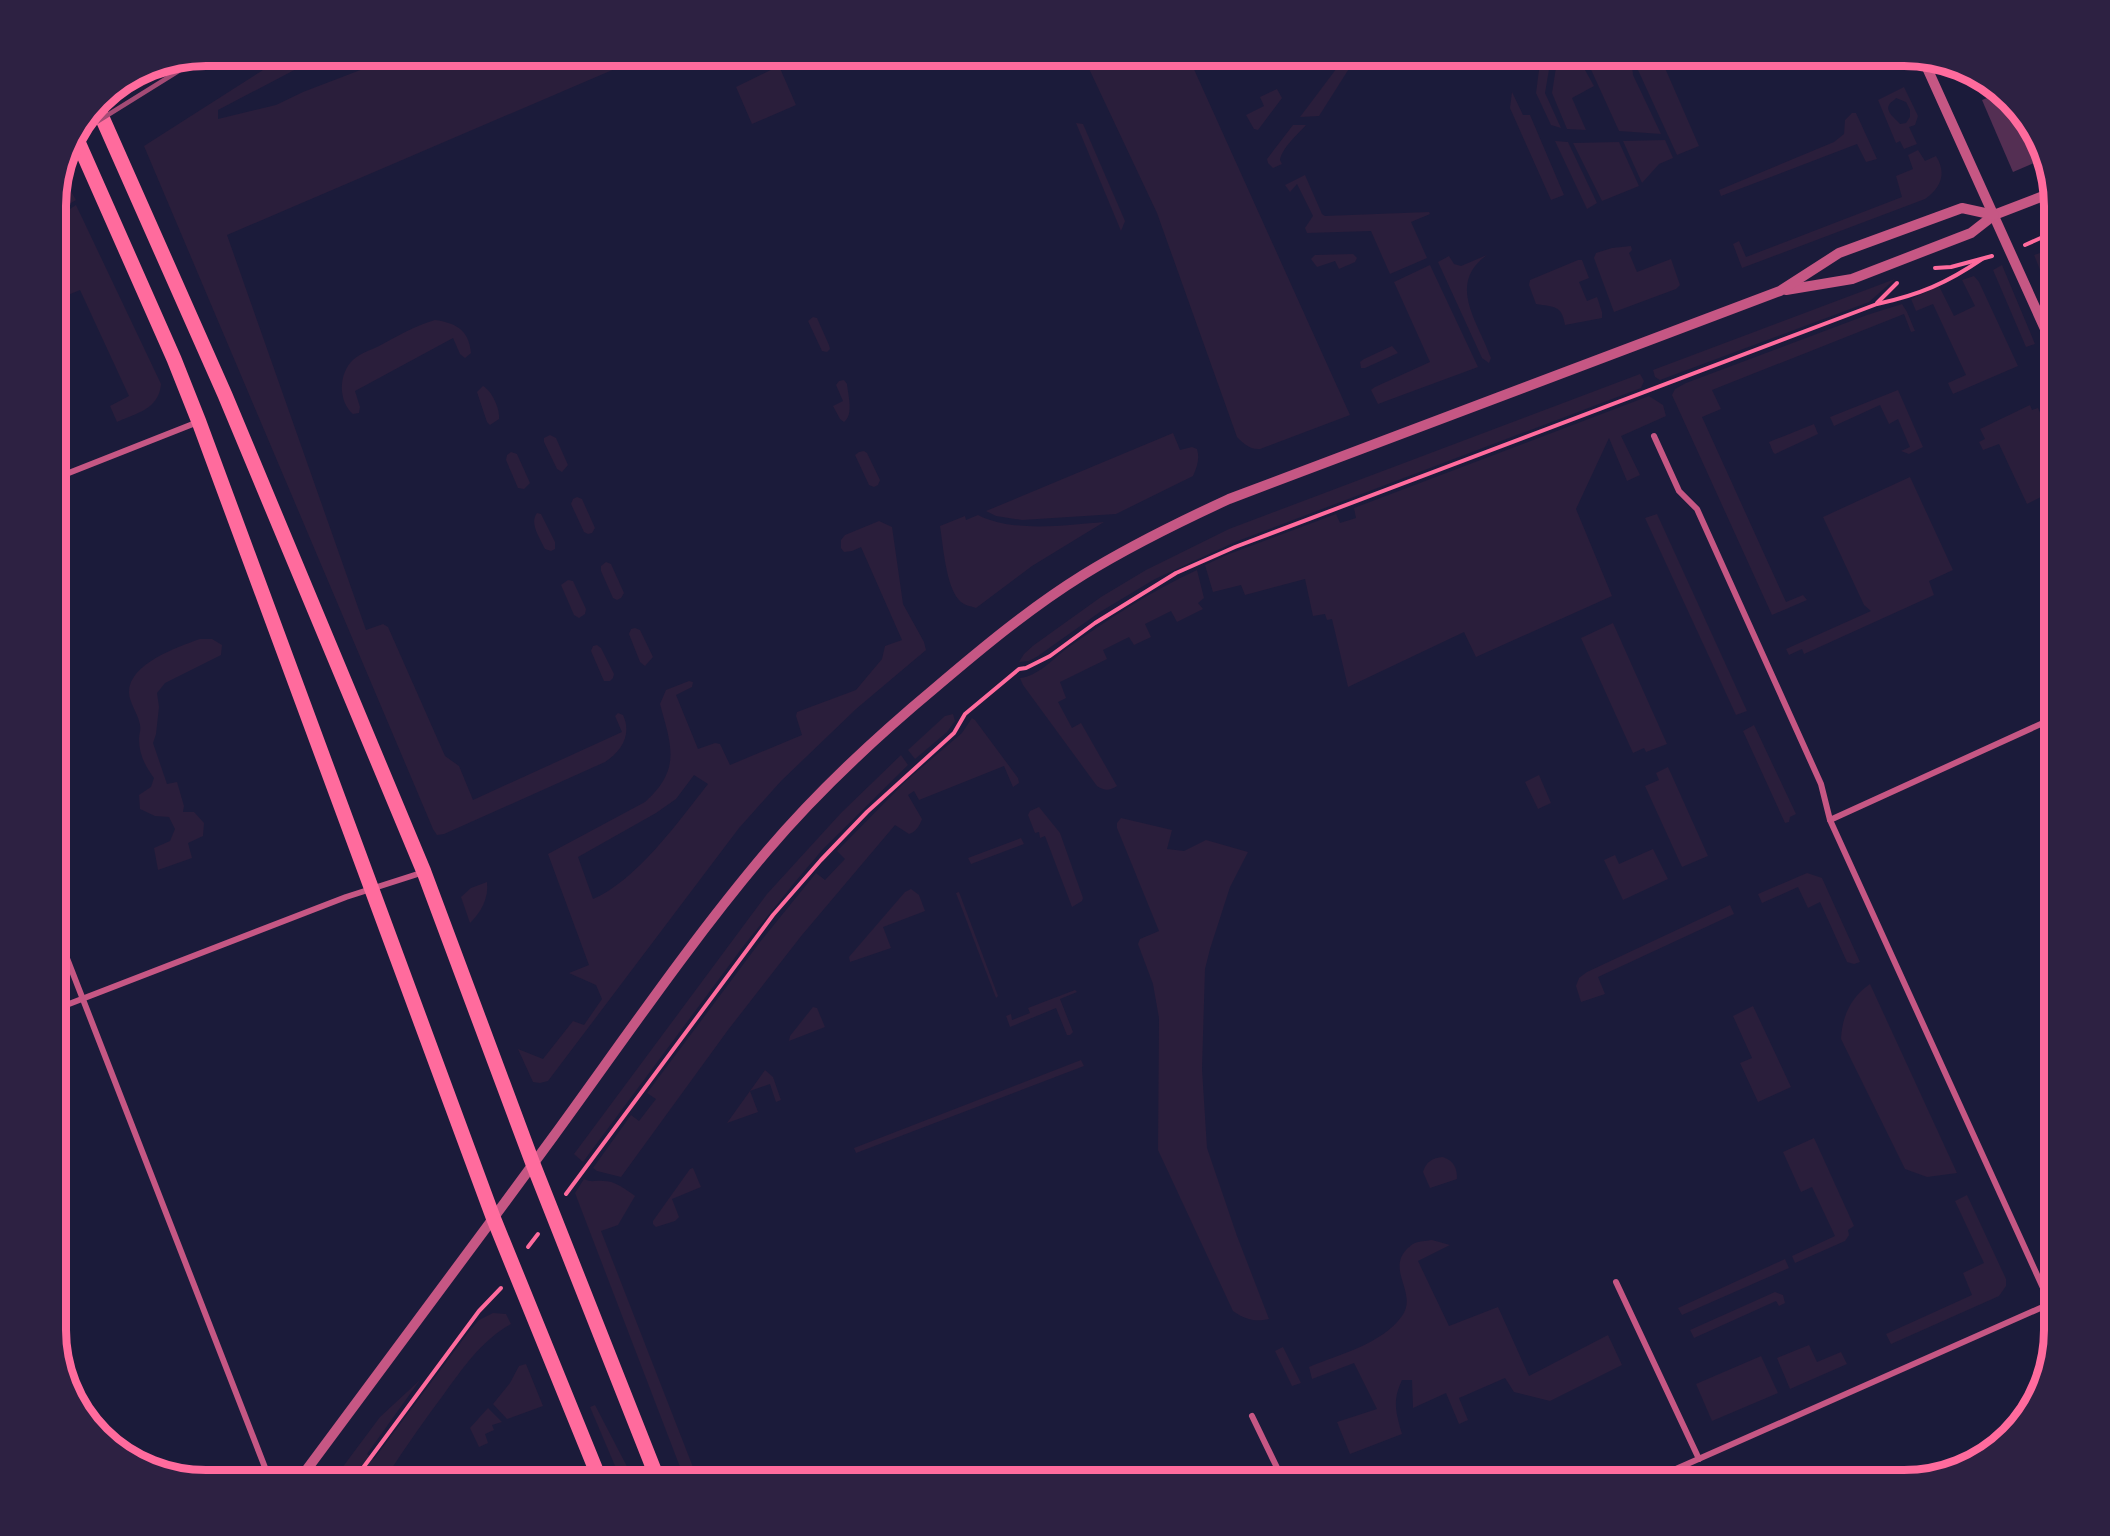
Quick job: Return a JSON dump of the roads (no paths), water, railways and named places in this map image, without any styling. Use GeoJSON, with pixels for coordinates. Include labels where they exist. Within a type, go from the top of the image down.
{"type":"FeatureCollection","features":[{"type":"Feature","properties":{"kind":"main road"},"geometry":{"type":"LineString","coordinates":[[101,114],[244,439],[424,872],[552,1214],[654,1470]]}},
{"type":"Feature","properties":{"kind":"main road"},"geometry":{"type":"LineString","coordinates":[[79,145],[199,422],[493,1217],[596,1470]]}},
{"type":"Feature","properties":{"kind":"street"},"geometry":{"type":"LineString","coordinates":[[1927,68],[2044,325]]}},
{"type":"Feature","properties":{"kind":"street"},"geometry":{"type":"LineString","coordinates":[[306,1470],[673,971],[767,851],[846,767],[913,706],[1019,620],[1052,596],[1140,542],[1229,499],[1780,291],[1852,279],[1965,236],[1994,215],[2043,196]]}},
{"type":"Feature","properties":{"kind":"street"},"geometry":{"type":"LineString","coordinates":[[1780,291],[1839,253],[1962,208],[1994,215]]}},
{"type":"Feature","properties":{"kind":"street"},"geometry":{"type":"LineString","coordinates":[[66,474],[199,422]]}},
{"type":"Feature","properties":{"kind":"street"},"geometry":{"type":"LineString","coordinates":[[1654,436],[1679,491],[1697,509],[1821,784],[1830,820],[2044,1284]]}},
{"type":"Feature","properties":{"kind":"street"},"geometry":{"type":"LineString","coordinates":[[1830,820],[2044,723]]}},
{"type":"Feature","properties":{"kind":"street"},"geometry":{"type":"LineString","coordinates":[[66,1005],[372,888],[424,872]]}},
{"type":"Feature","properties":{"kind":"street"},"geometry":{"type":"LineString","coordinates":[[66,957],[266,1470]]}},
{"type":"Feature","properties":{"kind":"street"},"geometry":{"type":"LineString","coordinates":[[1616,1282],[1699,1459]]}},
{"type":"Feature","properties":{"kind":"street"},"geometry":{"type":"LineString","coordinates":[[1674,1470],[2044,1307]]}},
{"type":"Feature","properties":{"kind":"street"},"geometry":{"type":"LineString","coordinates":[[1252,1416],[1278,1470]]}},
{"type":"Feature","properties":{"kind":"railway"},"geometry":{"type":"LineString","coordinates":[[93,124],[183,68]]}}]}
